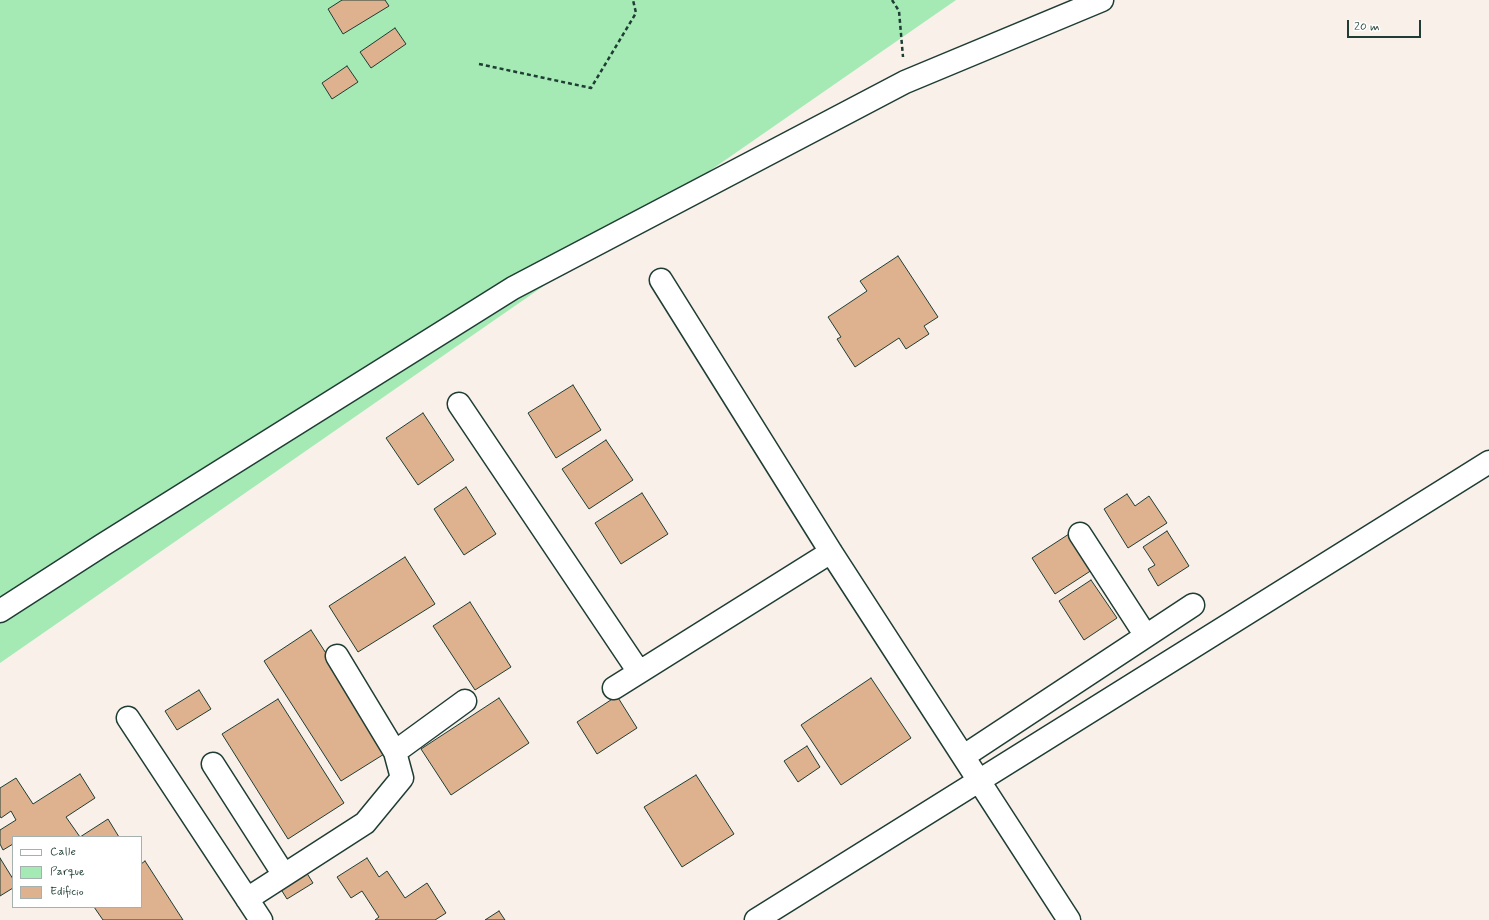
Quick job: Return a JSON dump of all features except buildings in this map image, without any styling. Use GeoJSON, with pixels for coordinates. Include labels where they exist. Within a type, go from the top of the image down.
{"type":"FeatureCollection","features":[{"type":"Feature","properties":{"kind":"street"},"geometry":{"type":"LineString","coordinates":[[0,611],[512,288],[905,82],[1102,0]]}},
{"type":"Feature","properties":{"kind":"street"},"geometry":{"type":"LineString","coordinates":[[661,280],[831,552],[1069,920]]}},
{"type":"Feature","properties":{"kind":"street"},"geometry":{"type":"LineString","coordinates":[[459,404],[639,672]]}},
{"type":"Feature","properties":{"kind":"street"},"geometry":{"type":"LineString","coordinates":[[756,920],[979,779],[1159,669],[1489,462]]}},
{"type":"Feature","properties":{"kind":"street"},"geometry":{"type":"LineString","coordinates":[[1080,534],[1146,636]]}},
{"type":"Feature","properties":{"kind":"street"},"geometry":{"type":"LineString","coordinates":[[614,688],[831,552]]}},
{"type":"Feature","properties":{"kind":"street"},"geometry":{"type":"LineString","coordinates":[[964,756],[1193,605]]}},
{"type":"Feature","properties":{"kind":"street"},"geometry":{"type":"LineString","coordinates":[[247,899],[365,823],[402,778],[395,752],[338,656]]}},
{"type":"Feature","properties":{"kind":"street"},"geometry":{"type":"LineString","coordinates":[[395,752],[466,701]]}},
{"type":"Feature","properties":{"kind":"street"},"geometry":{"type":"LineString","coordinates":[[128,718],[261,920]]}},
{"type":"Feature","properties":{"kind":"street"},"geometry":{"type":"LineString","coordinates":[[212,764],[284,875]]}},
{"type":"Feature","properties":{"kind":"path"},"geometry":{"type":"LineString","coordinates":[[479,64],[591,88],[636,13],[633,0]]}},
{"type":"Feature","properties":{"kind":"path"},"geometry":{"type":"LineString","coordinates":[[892,0],[899,11],[905,82]]}},
{"type":"Feature","properties":{"kind":"green space"},"geometry":{"type":"Polygon","coordinates":[[[0,0],[956,0],[0,663],[0,0]]]}}]}
